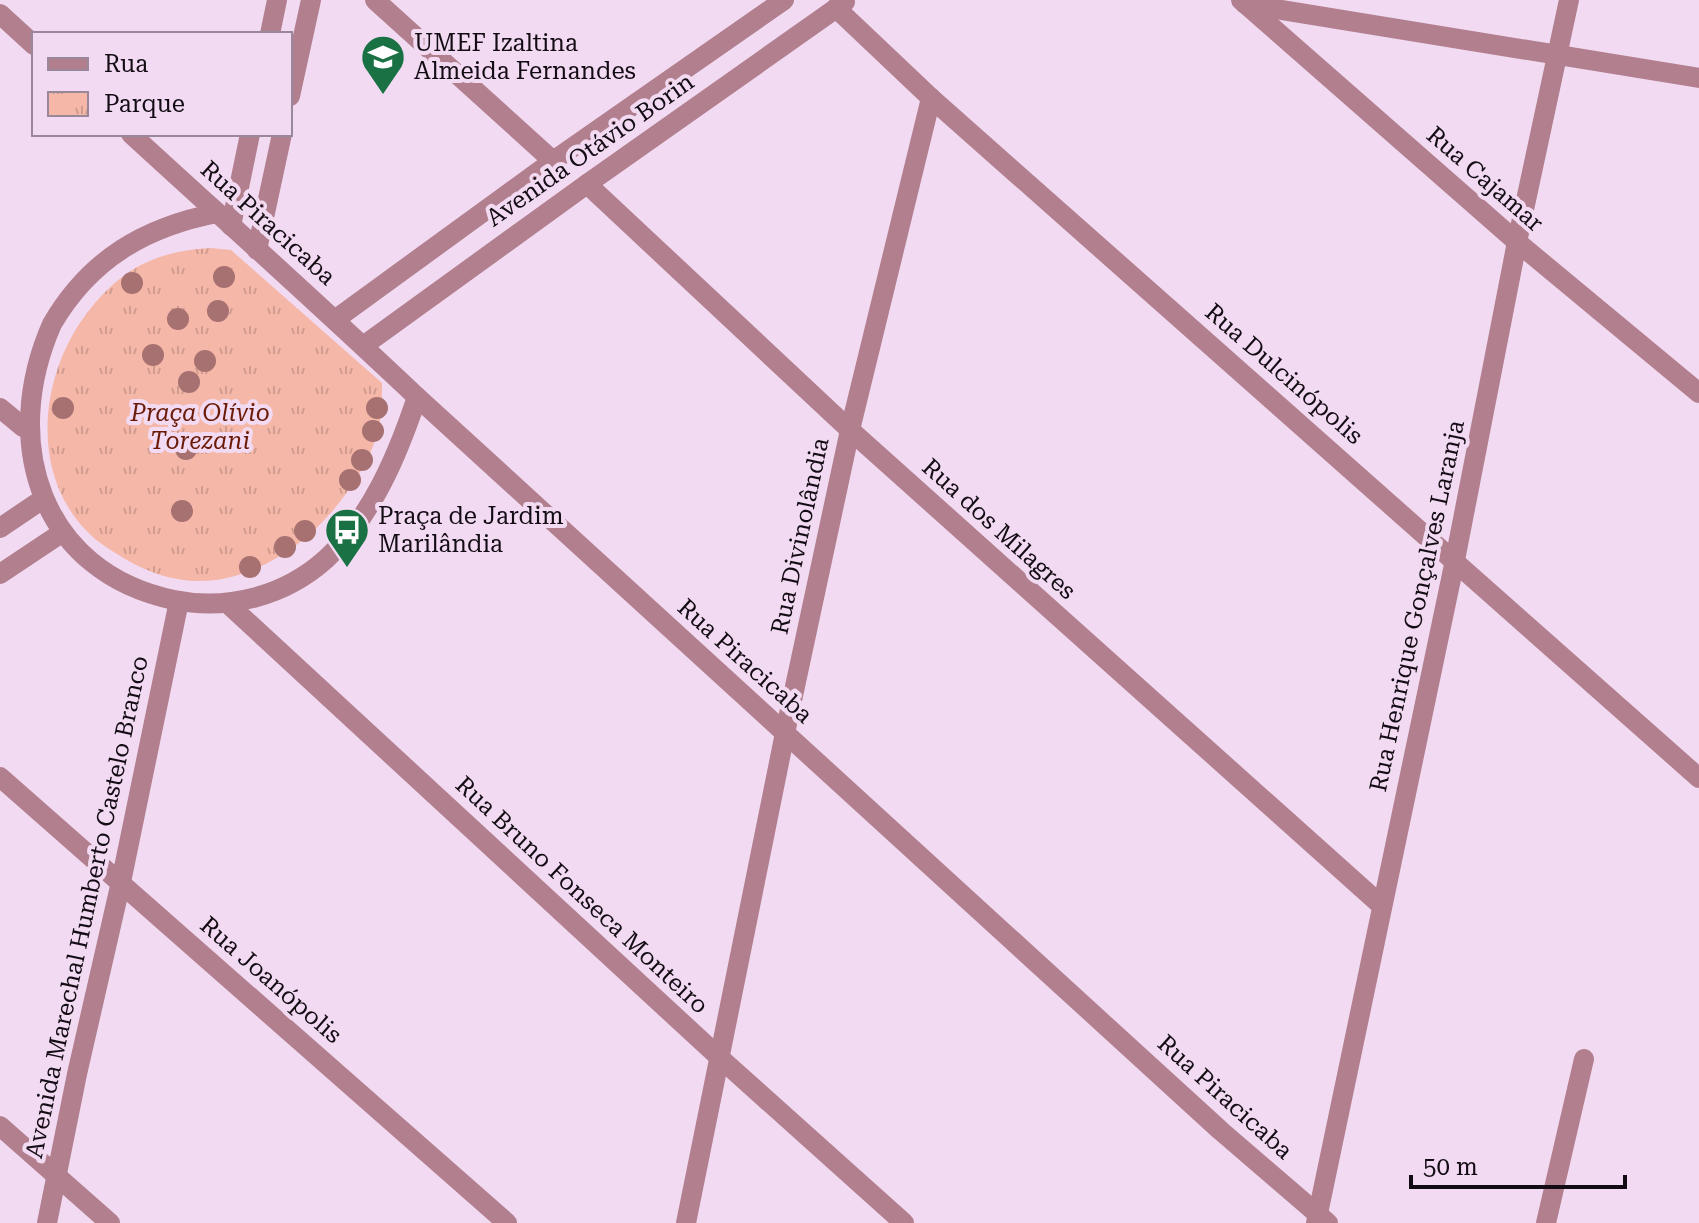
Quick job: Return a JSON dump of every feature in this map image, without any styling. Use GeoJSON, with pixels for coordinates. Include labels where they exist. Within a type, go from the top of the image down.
{"type":"FeatureCollection","features":[{"type":"Feature","properties":{"kind":"street"},"geometry":{"type":"LineString","coordinates":[[270,32],[277,0]]}},
{"type":"Feature","properties":{"kind":"street"},"geometry":{"type":"LineString","coordinates":[[292,87],[311,0]]}},
{"type":"Feature","properties":{"kind":"street"},"geometry":{"type":"LineString","coordinates":[[375,0],[553,161]]}},
{"type":"Feature","properties":{"kind":"street","name":"Avenida Otávio Borin"},"geometry":{"type":"LineString","coordinates":[[336,319],[553,161],[784,0]]}},
{"type":"Feature","properties":{"kind":"street","name":"Rua Henrique Gonçalves Laranja"},"geometry":{"type":"LineString","coordinates":[[1321,1220],[1382,906],[1569,0]]}},
{"type":"Feature","properties":{"kind":"street"},"geometry":{"type":"LineString","coordinates":[[1243,2],[1699,78]]}},
{"type":"Feature","properties":{"kind":"street","name":"Rua Cajamar"},"geometry":{"type":"LineString","coordinates":[[1243,2],[1517,242],[1699,393]]}},
{"type":"Feature","properties":{"kind":"street","name":"Avenida Otávio Borin"},"geometry":{"type":"LineString","coordinates":[[363,346],[842,4]]}},
{"type":"Feature","properties":{"kind":"street","name":"Rua Dulcinópolis"},"geometry":{"type":"LineString","coordinates":[[842,4],[931,98],[1699,778]]}},
{"type":"Feature","properties":{"kind":"street"},"geometry":{"type":"LineString","coordinates":[[0,14],[32,43]]}},
{"type":"Feature","properties":{"kind":"street","name":"Rua Divinolândia"},"geometry":{"type":"LineString","coordinates":[[686,1223],[850,430],[931,98]]}},
{"type":"Feature","properties":{"kind":"street","name":"Rua Piracicaba"},"geometry":{"type":"LineString","coordinates":[[133,136],[1321,1220]]}},
{"type":"Feature","properties":{"kind":"street"},"geometry":{"type":"LineString","coordinates":[[249,136],[224,220],[179,222],[141,237],[118,252],[76,289],[44,339],[32,366],[25,395],[23,427],[32,484],[60,534],[101,571],[151,595],[203,604],[227,603],[249,599],[290,584],[326,559],[361,517],[384,478],[407,428],[417,397]]}},
{"type":"Feature","properties":{"kind":"street"},"geometry":{"type":"LineString","coordinates":[[257,250],[282,136]]}},
{"type":"Feature","properties":{"kind":"street","name":"Rua dos Milagres"},"geometry":{"type":"LineString","coordinates":[[587,184],[850,430],[1382,906]]}},
{"type":"Feature","properties":{"kind":"street"},"geometry":{"type":"LineString","coordinates":[[0,408],[23,427]]}},
{"type":"Feature","properties":{"kind":"street"},"geometry":{"type":"LineString","coordinates":[[0,528],[40,501]]}},
{"type":"Feature","properties":{"kind":"street"},"geometry":{"type":"LineString","coordinates":[[0,574],[60,534]]}},
{"type":"Feature","properties":{"kind":"street","name":"Avenida Marechal Humberto Castelo Branco"},"geometry":{"type":"LineString","coordinates":[[47,1223],[179,601]]}},
{"type":"Feature","properties":{"kind":"street","name":"Rua Bruno Fonseca Monteiro"},"geometry":{"type":"LineString","coordinates":[[227,603],[720,1058],[904,1223]]}},
{"type":"Feature","properties":{"kind":"street","name":"Rua Joanópolis"},"geometry":{"type":"LineString","coordinates":[[0,777],[507,1223]]}},
{"type":"Feature","properties":{"kind":"street"},"geometry":{"type":"LineString","coordinates":[[1546,1223],[1584,1059]]}},
{"type":"Feature","properties":{"kind":"street"},"geometry":{"type":"LineString","coordinates":[[0,1126],[110,1223]]}},
{"type":"Feature","properties":{"kind":"green space","name":"Praça Olívio Torezani"},"geometry":{"type":"Polygon","coordinates":[[[211,248],[231,250],[382,383],[382,407],[378,431],[366,462],[347,493],[311,533],[257,568],[235,576],[192,581],[170,578],[148,570],[95,539],[73,515],[59,488],[50,459],[48,428],[50,397],[58,367],[71,339],[100,298],[126,274],[156,258],[211,248]]]}},
{"type":"Feature","properties":{"kind":"place","name":"UMEF Izaltina Almeida Fernandes"},"geometry":{"type":"Point","coordinates":[383,96]}},
{"type":"Feature","properties":{"kind":"place","name":"Praça de Jardim Marilândia"},"geometry":{"type":"Point","coordinates":[347,569]}}]}
